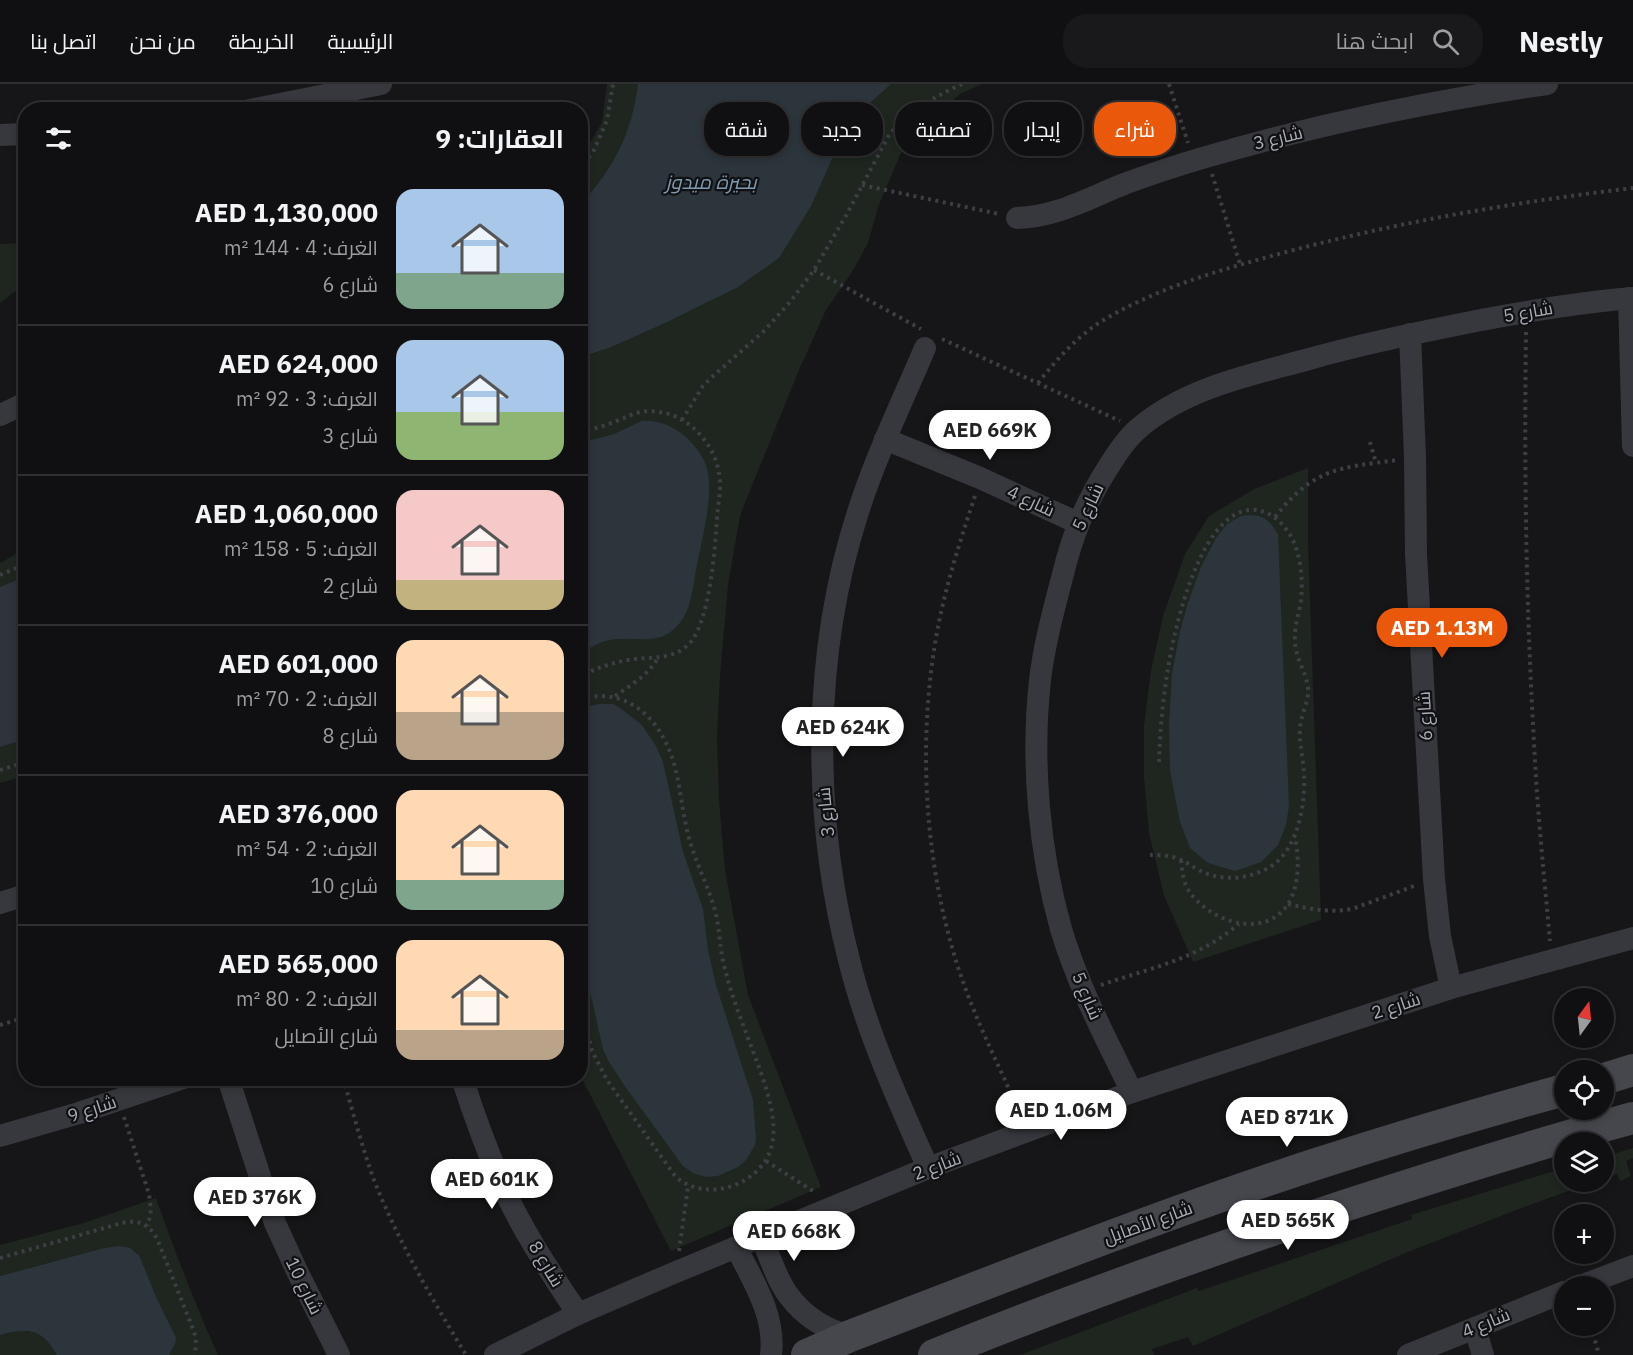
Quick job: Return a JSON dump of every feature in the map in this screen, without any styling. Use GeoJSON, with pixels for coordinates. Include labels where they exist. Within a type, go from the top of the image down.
{"type":"FeatureCollection","features":[{"type":"Feature","properties":{"kind":"main road"},"geometry":{"type":"LineString","coordinates":[[1614,1076],[1633,1070]]}},
{"type":"Feature","properties":{"kind":"main road","name":"شارع الأصايل"},"geometry":{"type":"LineString","coordinates":[[807,1355],[850,1336],[1176,1212],[1311,1165],[1441,1124],[1554,1093]]}},
{"type":"Feature","properties":{"kind":"main road"},"geometry":{"type":"LineString","coordinates":[[934,1355],[1109,1288],[1281,1227],[1506,1155],[1633,1118]]}},
{"type":"Feature","properties":{"kind":"street"},"geometry":{"type":"LineString","coordinates":[[290,102],[381,84]]}},
{"type":"Feature","properties":{"kind":"street","name":"شارع 3"},"geometry":{"type":"LineString","coordinates":[[1017,218],[1032,218],[1061,211],[1127,183],[1200,158],[1385,112],[1548,84]]}},
{"type":"Feature","properties":{"kind":"street"},"geometry":{"type":"LineString","coordinates":[[0,135],[18,134]]}},
{"type":"Feature","properties":{"kind":"street"},"geometry":{"type":"LineString","coordinates":[[1631,298],[1633,446]]}},
{"type":"Feature","properties":{"kind":"street","name":"شارع 5"},"geometry":{"type":"LineString","coordinates":[[1132,1092],[1084,990],[1062,931],[1047,870],[1039,807],[1037,745],[1040,681],[1066,562],[1078,523],[1095,486],[1137,429],[1160,412],[1209,388],[1333,352],[1410,334],[1560,306],[1631,298]]}},
{"type":"Feature","properties":{"kind":"street","name":"شارع 6"},"geometry":{"type":"LineString","coordinates":[[1410,334],[1416,554],[1434,879],[1440,936],[1451,988]]}},
{"type":"Feature","properties":{"kind":"street","name":"شارع 3"},"geometry":{"type":"LineString","coordinates":[[928,1168],[869,1027],[849,960],[835,892],[826,822],[822,744],[828,655],[838,588],[858,512],[885,439],[930,338]]}},
{"type":"Feature","properties":{"kind":"street"},"geometry":{"type":"LineString","coordinates":[[0,415],[18,407]]}},
{"type":"Feature","properties":{"kind":"street","name":"شارع 4"},"geometry":{"type":"LineString","coordinates":[[885,439],[980,478],[1078,523]]}},
{"type":"Feature","properties":{"kind":"street"},"geometry":{"type":"LineString","coordinates":[[0,903],[18,897]]}},
{"type":"Feature","properties":{"kind":"street","name":"شارع 2"},"geometry":{"type":"LineString","coordinates":[[495,1355],[578,1314],[767,1234],[928,1168],[1132,1092],[1451,988],[1633,938]]}},
{"type":"Feature","properties":{"kind":"street","name":"شارع 9"},"geometry":{"type":"LineString","coordinates":[[0,1136],[160,1086]]}},
{"type":"Feature","properties":{"kind":"street","name":"شارع 10"},"geometry":{"type":"LineString","coordinates":[[231,1086],[275,1223],[339,1355]]}},
{"type":"Feature","properties":{"kind":"street","name":"شارع 8"},"geometry":{"type":"LineString","coordinates":[[465,1086],[504,1188],[538,1252],[578,1314]]}},
{"type":"Feature","properties":{"kind":"street"},"geometry":{"type":"LineString","coordinates":[[767,1234],[794,1281],[799,1306],[822,1326],[850,1336]]}},
{"type":"Feature","properties":{"kind":"street"},"geometry":{"type":"LineString","coordinates":[[736,1247],[760,1294],[769,1319],[772,1332],[771,1355]]}},
{"type":"Feature","properties":{"kind":"street"},"geometry":{"type":"LineString","coordinates":[[1607,1276],[1633,1266]]}},
{"type":"Feature","properties":{"kind":"street","name":"شارع 4"},"geometry":{"type":"LineString","coordinates":[[1408,1355],[1554,1296]]}},
{"type":"Feature","properties":{"kind":"street"},"geometry":{"type":"LineString","coordinates":[[769,1319],[799,1306]]}},
{"type":"Feature","properties":{"kind":"street"},"geometry":{"type":"LineString","coordinates":[[1475,1328],[1483,1355]]}},
{"type":"Feature","properties":{"kind":"path"},"geometry":{"type":"LineString","coordinates":[[588,159],[607,120],[614,84]]}},
{"type":"Feature","properties":{"kind":"path"},"geometry":{"type":"LineString","coordinates":[[682,420],[703,386],[764,331],[814,270],[889,135],[898,124],[920,107],[962,84]]}},
{"type":"Feature","properties":{"kind":"path"},"geometry":{"type":"LineString","coordinates":[[1169,84],[1240,264]]}},
{"type":"Feature","properties":{"kind":"path"},"geometry":{"type":"LineString","coordinates":[[862,185],[1017,218]]}},
{"type":"Feature","properties":{"kind":"path"},"geometry":{"type":"LineString","coordinates":[[1038,383],[1058,357],[1106,318],[1149,296],[1194,278],[1240,264],[1402,224],[1484,209],[1633,188]]}},
{"type":"Feature","properties":{"kind":"path"},"geometry":{"type":"LineString","coordinates":[[814,270],[930,338],[1038,383],[1137,429]]}},
{"type":"Feature","properties":{"kind":"path"},"geometry":{"type":"LineString","coordinates":[[1526,312],[1529,636],[1535,755],[1551,960]]}},
{"type":"Feature","properties":{"kind":"path"},"geometry":{"type":"LineString","coordinates":[[588,430],[640,412],[656,411],[671,415],[682,420],[707,443],[715,457],[720,488],[710,586],[697,633],[690,643],[681,651],[670,656],[612,663],[588,672]]}},
{"type":"Feature","properties":{"kind":"path"},"geometry":{"type":"LineString","coordinates":[[1370,442],[1376,463]]}},
{"type":"Feature","properties":{"kind":"path"},"geometry":{"type":"LineString","coordinates":[[1275,517],[1293,496],[1312,480],[1327,472],[1343,467],[1415,457]]}},
{"type":"Feature","properties":{"kind":"path"},"geometry":{"type":"LineString","coordinates":[[980,478],[945,593],[934,649],[926,752],[930,821],[937,877],[949,933],[965,988],[986,1041],[1029,1132]]}},
{"type":"Feature","properties":{"kind":"path"},"geometry":{"type":"LineString","coordinates":[[1150,855],[1181,860],[1197,870],[1216,877],[1235,878],[1254,874],[1272,866],[1286,853],[1295,836],[1300,816],[1304,776],[1300,729],[1308,692],[1294,643],[1301,600],[1301,584],[1298,554],[1289,534],[1275,517],[1264,512],[1251,510],[1239,512],[1228,519],[1207,543],[1198,560],[1174,639],[1166,680],[1159,762]]}},
{"type":"Feature","properties":{"kind":"path"},"geometry":{"type":"LineString","coordinates":[[0,574],[18,567]]}},
{"type":"Feature","properties":{"kind":"path"},"geometry":{"type":"LineString","coordinates":[[615,696],[643,676],[658,658]]}},
{"type":"Feature","properties":{"kind":"path"},"geometry":{"type":"LineString","coordinates":[[588,698],[601,695],[615,696],[631,704],[655,725],[671,753],[677,770],[692,850],[719,926],[723,962],[773,1118],[773,1140],[766,1161],[757,1171],[733,1185],[706,1190],[688,1187],[675,1176],[606,1080],[592,1051],[588,1034]]}},
{"type":"Feature","properties":{"kind":"path"},"geometry":{"type":"LineString","coordinates":[[0,770],[18,764]]}},
{"type":"Feature","properties":{"kind":"path"},"geometry":{"type":"LineString","coordinates":[[1181,860],[1182,875],[1188,889],[1197,902],[1209,911],[1223,919],[1239,923],[1267,922],[1279,915],[1288,904],[1293,891],[1298,864],[1295,836]]}},
{"type":"Feature","properties":{"kind":"path"},"geometry":{"type":"LineString","coordinates":[[1288,904],[1312,910],[1352,909],[1434,879]]}},
{"type":"Feature","properties":{"kind":"path"},"geometry":{"type":"LineString","coordinates":[[1084,990],[1198,951],[1213,943],[1239,923]]}},
{"type":"Feature","properties":{"kind":"path"},"geometry":{"type":"LineString","coordinates":[[0,1025],[18,1019]]}},
{"type":"Feature","properties":{"kind":"path"},"geometry":{"type":"LineString","coordinates":[[345,1086],[374,1179],[394,1225],[445,1321],[466,1355]]}},
{"type":"Feature","properties":{"kind":"path"},"geometry":{"type":"LineString","coordinates":[[119,1100],[149,1194],[151,1210],[148,1226]]}},
{"type":"Feature","properties":{"kind":"path"},"geometry":{"type":"LineString","coordinates":[[766,1161],[836,1206]]}},
{"type":"Feature","properties":{"kind":"path"},"geometry":{"type":"LineString","coordinates":[[676,1272],[688,1187]]}},
{"type":"Feature","properties":{"kind":"path"},"geometry":{"type":"LineString","coordinates":[[0,1258],[122,1222],[140,1222],[148,1226],[158,1241],[196,1338],[195,1355]]}},
{"type":"Feature","properties":{"kind":"path"},"geometry":{"type":"LineString","coordinates":[[1594,1336],[1599,1355]]}},
{"type":"Feature","properties":{"kind":"shaded area"},"geometry":{"type":"Polygon","coordinates":[[[607,84],[982,84],[960,94],[951,102],[895,102],[895,156],[900,156],[878,207],[868,243],[852,272],[826,310],[753,483],[740,516],[728,585],[717,737],[725,870],[748,995],[821,1187],[671,1251],[586,1086],[588,1086],[588,146],[602,122],[607,84]]]}},
{"type":"Feature","properties":{"kind":"shaded area"},"geometry":{"type":"Polygon","coordinates":[[[18,243],[18,289],[0,303],[0,244],[18,243]]]}},
{"type":"Feature","properties":{"kind":"shaded area"},"geometry":{"type":"Polygon","coordinates":[[[1308,468],[1308,542],[1321,920],[1193,962],[1164,895],[1149,833],[1144,777],[1144,725],[1151,671],[1163,616],[1185,554],[1209,516],[1254,489],[1308,468]],[[1280,582],[1278,845],[1284,713],[1280,582]]]}},
{"type":"Feature","properties":{"kind":"shaded area"},"geometry":{"type":"Polygon","coordinates":[[[18,553],[18,778],[0,783],[0,563],[18,553]]]}},
{"type":"Feature","properties":{"kind":"shaded area"},"geometry":{"type":"Polygon","coordinates":[[[1633,1148],[1633,1158],[1626,1161],[1631,1176],[1620,1181],[1617,1174],[1614,1175],[1614,1154],[1633,1148]]]}},
{"type":"Feature","properties":{"kind":"shaded area"},"geometry":{"type":"Polygon","coordinates":[[[1554,1171],[1554,1192],[1566,1192],[1405,1253],[1193,1346],[1188,1337],[1152,1349],[1154,1355],[1020,1355],[1197,1288],[1199,1291],[1412,1219],[1411,1215],[1554,1171]]]}},
{"type":"Feature","properties":{"kind":"shaded area"},"geometry":{"type":"Polygon","coordinates":[[[156,1198],[201,1317],[218,1355],[169,1355],[175,1344],[139,1255],[135,1251],[104,1248],[0,1276],[0,1245],[84,1223],[156,1198]]]}},
{"type":"Feature","properties":{"kind":"shaded area"},"geometry":{"type":"Polygon","coordinates":[[[16,1331],[41,1335],[57,1355],[0,1355],[0,1335],[16,1331]]]}},
{"type":"Feature","properties":{"kind":"water","name":"بحيرة ميدوز"},"geometry":{"type":"Polygon","coordinates":[[[638,84],[891,84],[871,102],[801,102],[801,156],[833,156],[811,206],[779,258],[738,287],[665,323],[588,355],[588,196],[620,149],[631,118],[638,84]]]}},
{"type":"Feature","properties":{"kind":"water"},"geometry":{"type":"Polygon","coordinates":[[[642,421],[663,424],[681,433],[697,449],[707,469],[708,503],[691,596],[683,619],[670,632],[654,639],[609,640],[588,649],[588,441],[614,434],[642,421]]]}},
{"type":"Feature","properties":{"kind":"water"},"geometry":{"type":"Polygon","coordinates":[[[1251,515],[1267,520],[1278,534],[1289,806],[1286,825],[1278,845],[1261,862],[1235,871],[1208,863],[1190,848],[1180,822],[1170,771],[1169,724],[1172,674],[1180,631],[1201,567],[1216,538],[1227,524],[1241,516],[1251,515]]]}},
{"type":"Feature","properties":{"kind":"water"},"geometry":{"type":"Polygon","coordinates":[[[18,580],[18,741],[0,747],[0,587],[18,580]]]}},
{"type":"Feature","properties":{"kind":"water"},"geometry":{"type":"Polygon","coordinates":[[[613,704],[641,724],[656,746],[663,762],[683,852],[703,909],[708,950],[716,985],[753,1100],[755,1145],[746,1160],[738,1167],[718,1176],[706,1177],[693,1173],[683,1166],[624,1085],[603,1049],[588,987],[588,707],[613,704]]]}},
{"type":"Feature","properties":{"kind":"water"},"geometry":{"type":"Polygon","coordinates":[[[119,1246],[130,1248],[139,1255],[176,1338],[169,1355],[57,1355],[46,1340],[33,1332],[19,1331],[0,1335],[0,1276],[119,1246]]]}}]}
